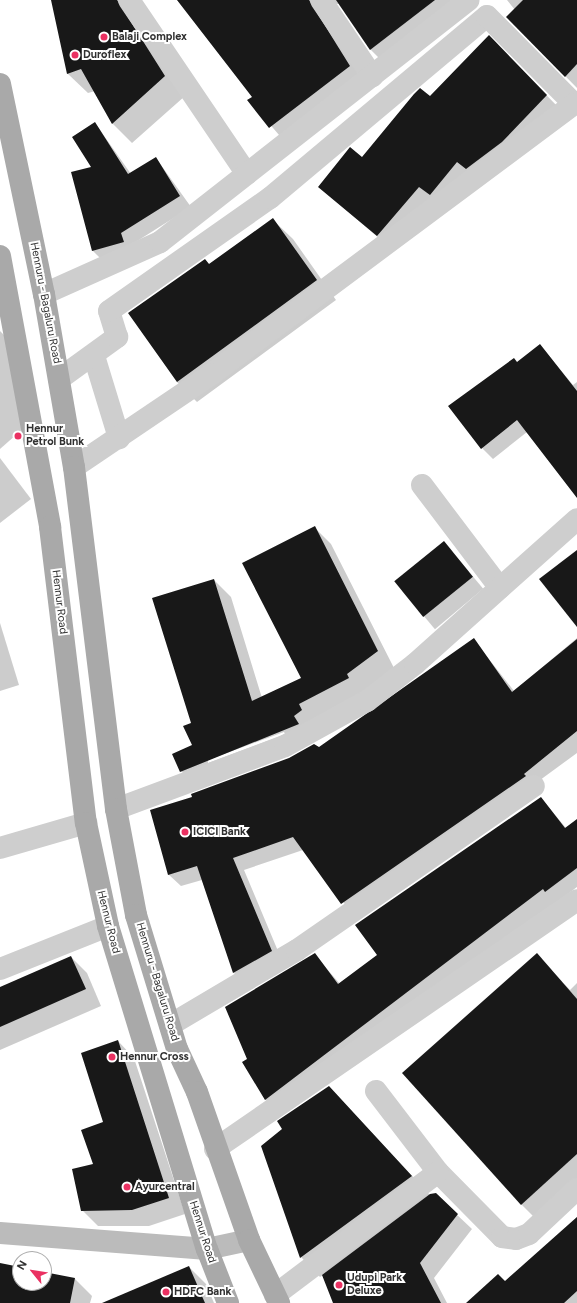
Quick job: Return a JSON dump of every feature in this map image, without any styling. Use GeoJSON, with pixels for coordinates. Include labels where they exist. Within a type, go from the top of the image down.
{"type":"FeatureCollection","features":[{"type":"Feature","properties":{"kind":"main road","name":"Hennuru - Bagaluru Road"},"geometry":{"type":"LineString","coordinates":[[0,84],[44,294],[74,466],[79,523],[116,809],[136,915],[170,1025],[215,1149],[249,1240],[277,1299]]}},
{"type":"Feature","properties":{"kind":"main road"},"geometry":{"type":"LineString","coordinates":[[0,256],[5,314]]}},
{"type":"Feature","properties":{"kind":"main road","name":"Hennur Road"},"geometry":{"type":"LineString","coordinates":[[5,314],[50,527],[86,823],[108,926],[207,1249],[228,1303]]}},
{"type":"Feature","properties":{"kind":"street"},"geometry":{"type":"LineString","coordinates":[[129,0],[247,174]]}},
{"type":"Feature","properties":{"kind":"street"},"geometry":{"type":"LineString","coordinates":[[321,0],[372,76]]}},
{"type":"Feature","properties":{"kind":"street"},"geometry":{"type":"LineString","coordinates":[[44,294],[160,242],[469,0]]}},
{"type":"Feature","properties":{"kind":"street"},"geometry":{"type":"LineString","coordinates":[[59,379],[94,356],[117,337],[110,311],[270,198],[487,16],[574,104],[212,374],[119,438],[74,466]]}},
{"type":"Feature","properties":{"kind":"street"},"geometry":{"type":"LineString","coordinates":[[94,356],[119,438]]}},
{"type":"Feature","properties":{"kind":"street"},"geometry":{"type":"LineString","coordinates":[[422,485],[500,588]]}},
{"type":"Feature","properties":{"kind":"street"},"geometry":{"type":"LineString","coordinates":[[116,809],[285,746],[367,701],[415,664],[577,519]]}},
{"type":"Feature","properties":{"kind":"street"},"geometry":{"type":"LineString","coordinates":[[170,1025],[297,950],[534,786]]}},
{"type":"Feature","properties":{"kind":"street"},"geometry":{"type":"LineString","coordinates":[[0,848],[86,823]]}},
{"type":"Feature","properties":{"kind":"street"},"geometry":{"type":"LineString","coordinates":[[215,1149],[577,900]]}},
{"type":"Feature","properties":{"kind":"street"},"geometry":{"type":"LineString","coordinates":[[0,969],[108,926]]}},
{"type":"Feature","properties":{"kind":"street"},"geometry":{"type":"LineString","coordinates":[[376,1090],[438,1172],[502,1237],[516,1239],[529,1234],[577,1189]]}},
{"type":"Feature","properties":{"kind":"street"},"geometry":{"type":"LineString","coordinates":[[277,1299],[438,1172]]}},
{"type":"Feature","properties":{"kind":"street"},"geometry":{"type":"LineString","coordinates":[[0,1233],[207,1249],[249,1240]]}},
{"type":"Feature","properties":{"kind":"building","name":"Balaji Complex"},"geometry":{"type":"Polygon","coordinates":[[[51,0],[117,0],[165,76],[112,124],[81,69],[67,74],[51,0]]]}},
{"type":"Feature","properties":{"kind":"building"},"geometry":{"type":"Polygon","coordinates":[[[177,0],[309,0],[350,66],[269,128],[247,100],[252,97],[177,0]]]}},
{"type":"Feature","properties":{"kind":"building"},"geometry":{"type":"Polygon","coordinates":[[[336,0],[435,0],[370,50],[336,0]]]}},
{"type":"Feature","properties":{"kind":"building"},"geometry":{"type":"Polygon","coordinates":[[[523,0],[577,0],[577,64],[565,77],[506,17],[523,0]]]}},
{"type":"Feature","properties":{"kind":"building"},"geometry":{"type":"Polygon","coordinates":[[[489,35],[547,95],[502,142],[466,169],[457,162],[430,195],[419,187],[377,236],[318,187],[350,147],[362,157],[420,88],[430,96],[489,35]]]}},
{"type":"Feature","properties":{"kind":"building"},"geometry":{"type":"Polygon","coordinates":[[[95,122],[128,174],[156,157],[180,196],[121,233],[124,242],[92,251],[71,172],[91,167],[72,137],[95,122]]]}},
{"type":"Feature","properties":{"kind":"building"},"geometry":{"type":"Polygon","coordinates":[[[273,218],[317,280],[177,382],[128,313],[205,259],[209,264],[273,218]]]}},
{"type":"Feature","properties":{"kind":"building"},"geometry":{"type":"Polygon","coordinates":[[[540,344],[577,391],[577,498],[517,420],[481,449],[448,406],[514,358],[517,362],[540,344]]]}},
{"type":"Feature","properties":{"kind":"building"},"geometry":{"type":"Polygon","coordinates":[[[315,526],[378,651],[347,674],[349,678],[299,704],[302,710],[294,716],[299,724],[180,772],[172,754],[192,745],[183,726],[191,723],[152,598],[214,579],[252,701],[301,678],[242,563],[315,526]]]}},
{"type":"Feature","properties":{"kind":"building"},"geometry":{"type":"Polygon","coordinates":[[[444,541],[473,577],[423,617],[394,581],[444,541]]]}},
{"type":"Feature","properties":{"kind":"building"},"geometry":{"type":"Polygon","coordinates":[[[577,550],[577,627],[539,579],[577,550]]]}},
{"type":"Feature","properties":{"kind":"building"},"geometry":{"type":"Polygon","coordinates":[[[474,638],[512,692],[577,639],[577,731],[524,774],[526,776],[341,904],[293,837],[233,858],[272,951],[233,973],[197,866],[168,875],[150,810],[192,797],[191,794],[289,758],[314,744],[319,747],[474,638]]]}},
{"type":"Feature","properties":{"kind":"building"},"geometry":{"type":"Polygon","coordinates":[[[541,797],[565,828],[577,819],[577,868],[545,892],[543,889],[265,1100],[242,1062],[247,1059],[225,1007],[315,953],[338,984],[377,955],[355,925],[541,797]]]}},
{"type":"Feature","properties":{"kind":"building"},"geometry":{"type":"Polygon","coordinates":[[[537,953],[577,999],[577,1154],[521,1205],[402,1073],[537,953]]]}},
{"type":"Feature","properties":{"kind":"building"},"geometry":{"type":"Polygon","coordinates":[[[71,956],[86,989],[0,1027],[0,987],[71,956]]]}},
{"type":"Feature","properties":{"kind":"building"},"geometry":{"type":"Polygon","coordinates":[[[118,1040],[169,1198],[132,1210],[81,1211],[72,1169],[93,1164],[81,1130],[103,1122],[81,1053],[118,1040]]]}},
{"type":"Feature","properties":{"kind":"building"},"geometry":{"type":"Polygon","coordinates":[[[329,1086],[412,1176],[300,1258],[261,1146],[282,1129],[277,1121],[329,1086]]]}},
{"type":"Feature","properties":{"kind":"building"},"geometry":{"type":"Polygon","coordinates":[[[436,1193],[458,1214],[420,1263],[441,1303],[333,1303],[322,1275],[430,1194],[436,1193]]]}},
{"type":"Feature","properties":{"kind":"building"},"geometry":{"type":"Polygon","coordinates":[[[577,1217],[577,1291],[564,1303],[466,1303],[498,1274],[505,1281],[577,1217]]]}},
{"type":"Feature","properties":{"kind":"building"},"geometry":{"type":"Polygon","coordinates":[[[0,1263],[12,1265],[12,1291],[52,1291],[52,1274],[75,1278],[70,1303],[0,1303],[0,1263]]]}},
{"type":"Feature","properties":{"kind":"building"},"geometry":{"type":"Polygon","coordinates":[[[189,1266],[205,1303],[102,1303],[189,1266]]]}},
{"type":"Feature","properties":{"kind":"place","name":"Balaji Complex"},"geometry":{"type":"Point","coordinates":[104,37]}},
{"type":"Feature","properties":{"kind":"place","name":"Duroflex"},"geometry":{"type":"Point","coordinates":[75,55]}},
{"type":"Feature","properties":{"kind":"place","name":"Hennur Petrol Bunk"},"geometry":{"type":"Point","coordinates":[18,436]}},
{"type":"Feature","properties":{"kind":"place","name":"ICICI Bank"},"geometry":{"type":"Point","coordinates":[185,832]}},
{"type":"Feature","properties":{"kind":"place","name":"Hennur Cross"},"geometry":{"type":"Point","coordinates":[112,1057]}},
{"type":"Feature","properties":{"kind":"place","name":"Ayurcentral"},"geometry":{"type":"Point","coordinates":[127,1187]}},
{"type":"Feature","properties":{"kind":"place","name":"Udupi Park Deluxe"},"geometry":{"type":"Point","coordinates":[339,1285]}},
{"type":"Feature","properties":{"kind":"place","name":"HDFC Bank"},"geometry":{"type":"Point","coordinates":[166,1292]}}]}
